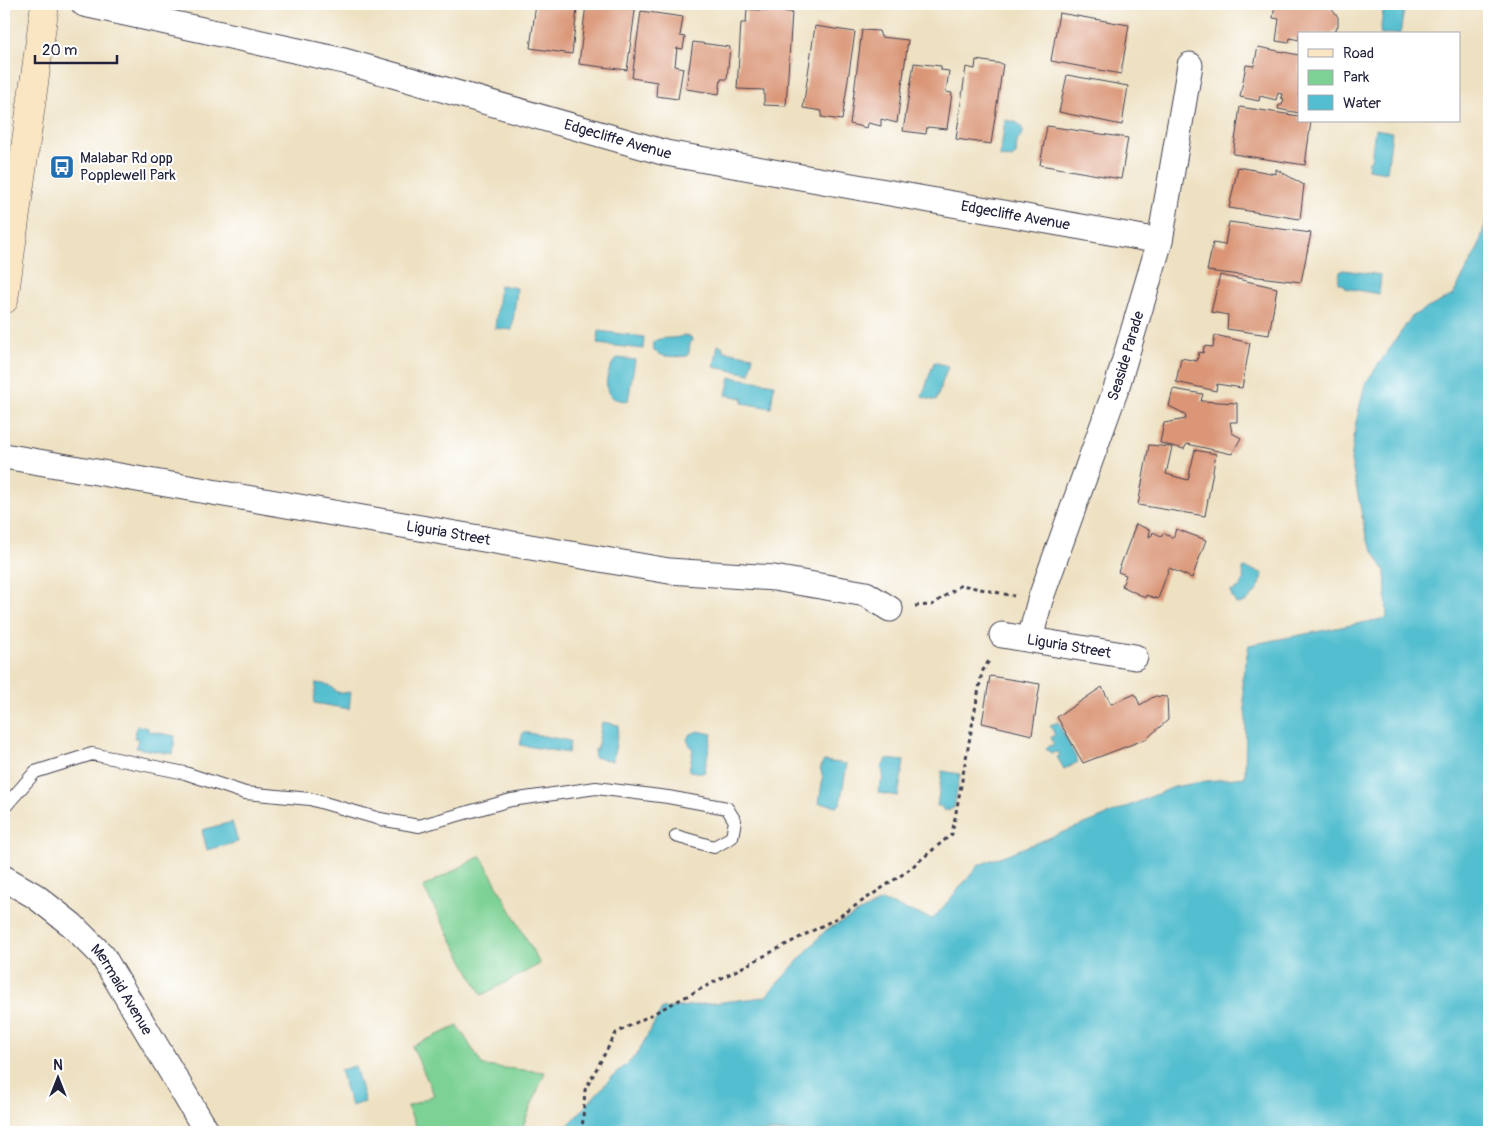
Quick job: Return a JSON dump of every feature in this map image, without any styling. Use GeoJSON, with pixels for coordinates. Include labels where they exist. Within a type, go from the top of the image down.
{"type":"FeatureCollection","features":[{"type":"Feature","properties":{"kind":"main road"},"geometry":{"type":"LineString","coordinates":[[4,300],[45,4]]}},
{"type":"Feature","properties":{"kind":"street","name":"Edgecliffe Avenue"},"geometry":{"type":"LineString","coordinates":[[84,4],[344,61],[666,154],[1160,242]]}},
{"type":"Feature","properties":{"kind":"street","name":"Seaside Parade"},"geometry":{"type":"LineString","coordinates":[[1030,639],[1040,600],[1117,386],[1160,242],[1190,65]]}},
{"type":"Feature","properties":{"kind":"street","name":"Liguria Street"},"geometry":{"type":"LineString","coordinates":[[4,456],[669,571],[774,578],[811,584],[866,594],[890,609]]}},
{"type":"Feature","properties":{"kind":"street","name":"Liguria Street"},"geometry":{"type":"LineString","coordinates":[[1002,635],[1135,656]]}},
{"type":"Feature","properties":{"kind":"street","name":"Mermaid Avenue"},"geometry":{"type":"LineString","coordinates":[[4,878],[36,896],[72,925],[102,955],[207,1132]]}},
{"type":"Feature","properties":{"kind":"lane"},"geometry":{"type":"LineString","coordinates":[[4,808],[35,772],[92,754],[185,773],[245,793],[310,799],[380,819],[420,826],[512,800],[596,788],[668,797],[727,808],[735,821],[732,837],[714,847],[676,836]]}},
{"type":"Feature","properties":{"kind":"path"},"geometry":{"type":"LineString","coordinates":[[890,609],[932,604],[961,585],[1040,600]]}},
{"type":"Feature","properties":{"kind":"path"},"geometry":{"type":"LineString","coordinates":[[582,1132],[585,1090],[616,1033],[837,918],[906,872],[952,834],[982,672]]}},
{"type":"Feature","properties":{"kind":"green space"},"geometry":{"type":"Polygon","coordinates":[[[481,856],[540,964],[482,995],[423,887],[481,856]]]}},
{"type":"Feature","properties":{"kind":"green space"},"geometry":{"type":"Polygon","coordinates":[[[458,1026],[483,1066],[545,1072],[521,1131],[523,1132],[419,1132],[407,1107],[434,1095],[412,1046],[458,1026]]]}},
{"type":"Feature","properties":{"kind":"water"},"geometry":{"type":"Polygon","coordinates":[[[1384,4],[1405,4],[1400,32],[1380,32],[1384,4]]]}},
{"type":"Feature","properties":{"kind":"water"},"geometry":{"type":"Polygon","coordinates":[[[1005,120],[1019,124],[1023,132],[1017,142],[1016,155],[1011,158],[1000,157],[1005,120]]]}},
{"type":"Feature","properties":{"kind":"water"},"geometry":{"type":"Polygon","coordinates":[[[1375,129],[1392,132],[1387,172],[1368,169],[1375,129]]]}},
{"type":"Feature","properties":{"kind":"water"},"geometry":{"type":"Polygon","coordinates":[[[1489,212],[1489,1132],[564,1132],[610,1079],[636,1056],[662,1009],[765,997],[826,930],[881,901],[933,919],[979,865],[1174,787],[1245,777],[1246,720],[1242,680],[1249,645],[1387,618],[1385,571],[1367,541],[1351,460],[1356,422],[1365,384],[1412,316],[1453,295],[1478,248],[1489,212]]]}},
{"type":"Feature","properties":{"kind":"water"},"geometry":{"type":"Polygon","coordinates":[[[1343,270],[1381,275],[1379,294],[1345,288],[1345,285],[1338,283],[1340,272],[1343,270]]]}},
{"type":"Feature","properties":{"kind":"water"},"geometry":{"type":"Polygon","coordinates":[[[500,285],[517,288],[512,330],[495,328],[500,285]]]}},
{"type":"Feature","properties":{"kind":"water"},"geometry":{"type":"Polygon","coordinates":[[[599,331],[644,337],[643,349],[597,344],[599,331]]]}},
{"type":"Feature","properties":{"kind":"water"},"geometry":{"type":"Polygon","coordinates":[[[684,335],[691,337],[692,340],[687,356],[665,356],[655,352],[653,348],[653,342],[657,340],[684,335]]]}},
{"type":"Feature","properties":{"kind":"water"},"geometry":{"type":"Polygon","coordinates":[[[718,345],[722,346],[724,351],[753,356],[750,374],[714,367],[718,345]]]}},
{"type":"Feature","properties":{"kind":"water"},"geometry":{"type":"Polygon","coordinates":[[[618,358],[635,360],[628,401],[612,397],[607,391],[606,386],[609,372],[613,363],[618,358]]]}},
{"type":"Feature","properties":{"kind":"water"},"geometry":{"type":"Polygon","coordinates":[[[934,362],[948,366],[936,401],[922,397],[934,362]]]}},
{"type":"Feature","properties":{"kind":"water"},"geometry":{"type":"Polygon","coordinates":[[[730,377],[774,384],[771,408],[742,403],[743,398],[726,395],[730,377]]]}},
{"type":"Feature","properties":{"kind":"water"},"geometry":{"type":"Polygon","coordinates":[[[1243,569],[1262,573],[1262,579],[1258,589],[1251,598],[1236,604],[1230,592],[1241,586],[1243,569]]]}},
{"type":"Feature","properties":{"kind":"water"},"geometry":{"type":"Polygon","coordinates":[[[316,683],[329,685],[337,692],[351,692],[349,709],[314,703],[316,683]]]}},
{"type":"Feature","properties":{"kind":"water"},"geometry":{"type":"Polygon","coordinates":[[[602,722],[619,725],[613,761],[594,757],[602,722]]]}},
{"type":"Feature","properties":{"kind":"water"},"geometry":{"type":"Polygon","coordinates":[[[1058,722],[1078,762],[1064,769],[1057,757],[1060,755],[1058,752],[1051,753],[1046,748],[1054,744],[1051,737],[1055,735],[1050,725],[1058,722]]]}},
{"type":"Feature","properties":{"kind":"water"},"geometry":{"type":"Polygon","coordinates":[[[137,725],[148,728],[148,731],[175,736],[173,754],[136,748],[138,738],[134,738],[137,725]]]}},
{"type":"Feature","properties":{"kind":"water"},"geometry":{"type":"Polygon","coordinates":[[[698,731],[712,734],[704,773],[689,771],[693,750],[687,740],[689,735],[698,731]]]}},
{"type":"Feature","properties":{"kind":"water"},"geometry":{"type":"Polygon","coordinates":[[[523,732],[570,741],[568,753],[520,745],[523,732]]]}},
{"type":"Feature","properties":{"kind":"water"},"geometry":{"type":"Polygon","coordinates":[[[886,759],[904,761],[898,796],[879,793],[878,791],[883,777],[881,767],[886,759]]]}},
{"type":"Feature","properties":{"kind":"water"},"geometry":{"type":"Polygon","coordinates":[[[824,761],[847,764],[840,804],[837,806],[819,803],[823,777],[820,768],[824,761]]]}},
{"type":"Feature","properties":{"kind":"water"},"geometry":{"type":"Polygon","coordinates":[[[942,771],[960,774],[954,808],[944,811],[941,806],[937,806],[942,771]]]}},
{"type":"Feature","properties":{"kind":"water"},"geometry":{"type":"Polygon","coordinates":[[[232,822],[238,842],[207,850],[202,830],[232,822]]]}},
{"type":"Feature","properties":{"kind":"water"},"geometry":{"type":"Polygon","coordinates":[[[355,1066],[365,1102],[351,1106],[340,1070],[355,1066]]]}},
{"type":"Feature","properties":{"kind":"building"},"geometry":{"type":"Polygon","coordinates":[[[536,4],[577,9],[572,54],[530,48],[536,4]]]}},
{"type":"Feature","properties":{"kind":"building"},"geometry":{"type":"Polygon","coordinates":[[[586,4],[636,4],[627,70],[579,64],[586,4]]]}},
{"type":"Feature","properties":{"kind":"building"},"geometry":{"type":"Polygon","coordinates":[[[1275,4],[1313,4],[1330,7],[1338,17],[1338,26],[1334,32],[1298,32],[1298,40],[1290,38],[1289,43],[1276,41],[1279,19],[1273,18],[1275,4]]]}},
{"type":"Feature","properties":{"kind":"building"},"geometry":{"type":"Polygon","coordinates":[[[747,9],[792,12],[786,106],[764,105],[764,90],[737,89],[741,23],[746,23],[747,9]]]}},
{"type":"Feature","properties":{"kind":"building"},"geometry":{"type":"Polygon","coordinates":[[[641,11],[683,17],[680,36],[685,37],[683,49],[677,48],[675,66],[683,68],[678,99],[656,96],[657,82],[632,78],[641,11]]]}},
{"type":"Feature","properties":{"kind":"building"},"geometry":{"type":"Polygon","coordinates":[[[1059,13],[1129,25],[1121,74],[1051,61],[1059,13]]]}},
{"type":"Feature","properties":{"kind":"building"},"geometry":{"type":"Polygon","coordinates":[[[815,26],[855,32],[842,120],[821,117],[822,111],[803,108],[815,26]]]}},
{"type":"Feature","properties":{"kind":"building"},"geometry":{"type":"Polygon","coordinates":[[[862,30],[879,31],[881,37],[908,40],[897,123],[881,119],[881,126],[868,123],[867,128],[850,124],[862,30]]]}},
{"type":"Feature","properties":{"kind":"building"},"geometry":{"type":"Polygon","coordinates":[[[693,42],[730,47],[727,79],[721,79],[719,94],[686,89],[693,42]]]}},
{"type":"Feature","properties":{"kind":"building"},"geometry":{"type":"Polygon","coordinates":[[[1258,47],[1298,55],[1298,113],[1278,109],[1284,99],[1281,98],[1282,94],[1278,93],[1276,100],[1260,96],[1259,101],[1240,97],[1246,65],[1254,66],[1258,47]]]}},
{"type":"Feature","properties":{"kind":"building"},"geometry":{"type":"Polygon","coordinates":[[[976,60],[1003,64],[991,144],[956,139],[966,67],[975,69],[976,60]]]}},
{"type":"Feature","properties":{"kind":"building"},"geometry":{"type":"Polygon","coordinates":[[[914,63],[941,66],[941,70],[949,71],[946,92],[952,93],[947,129],[927,127],[926,134],[903,131],[914,63]]]}},
{"type":"Feature","properties":{"kind":"building"},"geometry":{"type":"Polygon","coordinates":[[[1067,75],[1128,86],[1122,125],[1059,112],[1067,75]]]}},
{"type":"Feature","properties":{"kind":"building"},"geometry":{"type":"Polygon","coordinates":[[[1240,107],[1298,116],[1298,122],[1311,122],[1305,165],[1233,154],[1240,107]]]}},
{"type":"Feature","properties":{"kind":"building"},"geometry":{"type":"Polygon","coordinates":[[[1047,126],[1128,138],[1121,179],[1040,165],[1047,126]]]}},
{"type":"Feature","properties":{"kind":"building"},"geometry":{"type":"Polygon","coordinates":[[[1238,167],[1276,174],[1276,169],[1304,185],[1300,219],[1229,208],[1238,167]]]}},
{"type":"Feature","properties":{"kind":"building"},"geometry":{"type":"Polygon","coordinates":[[[1229,222],[1311,233],[1301,282],[1207,271],[1213,243],[1225,245],[1229,222]]]}},
{"type":"Feature","properties":{"kind":"building"},"geometry":{"type":"Polygon","coordinates":[[[1220,275],[1277,288],[1269,335],[1227,329],[1228,315],[1211,312],[1220,275]]]}},
{"type":"Feature","properties":{"kind":"building"},"geometry":{"type":"Polygon","coordinates":[[[1215,335],[1250,343],[1242,388],[1217,384],[1216,391],[1176,382],[1181,358],[1197,361],[1199,352],[1203,353],[1204,346],[1213,347],[1215,335]]]}},
{"type":"Feature","properties":{"kind":"building"},"geometry":{"type":"Polygon","coordinates":[[[1173,389],[1203,394],[1201,401],[1237,403],[1237,422],[1230,422],[1232,433],[1241,438],[1232,454],[1187,444],[1184,449],[1160,443],[1164,423],[1186,419],[1185,414],[1169,406],[1173,389]]]}},
{"type":"Feature","properties":{"kind":"building"},"geometry":{"type":"Polygon","coordinates":[[[1149,445],[1172,447],[1166,474],[1188,480],[1195,450],[1216,454],[1205,516],[1138,505],[1149,445]]]}},
{"type":"Feature","properties":{"kind":"building"},"geometry":{"type":"Polygon","coordinates":[[[1136,524],[1150,530],[1149,537],[1153,532],[1161,536],[1163,533],[1173,538],[1176,529],[1206,540],[1192,578],[1169,568],[1158,599],[1146,595],[1146,598],[1122,586],[1126,575],[1118,572],[1136,524]]]}},
{"type":"Feature","properties":{"kind":"building"},"geometry":{"type":"Polygon","coordinates":[[[990,676],[1040,684],[1032,735],[982,723],[990,676]]]}},
{"type":"Feature","properties":{"kind":"building"},"geometry":{"type":"Polygon","coordinates":[[[1102,687],[1111,704],[1135,694],[1140,705],[1155,696],[1167,697],[1168,720],[1146,739],[1083,763],[1057,717],[1102,687]]]}},
{"type":"Feature","properties":{"kind":"place","name":"Malabar Rd opp Popplewell Park"},"geometry":{"type":"Point","coordinates":[62,167]}}]}
